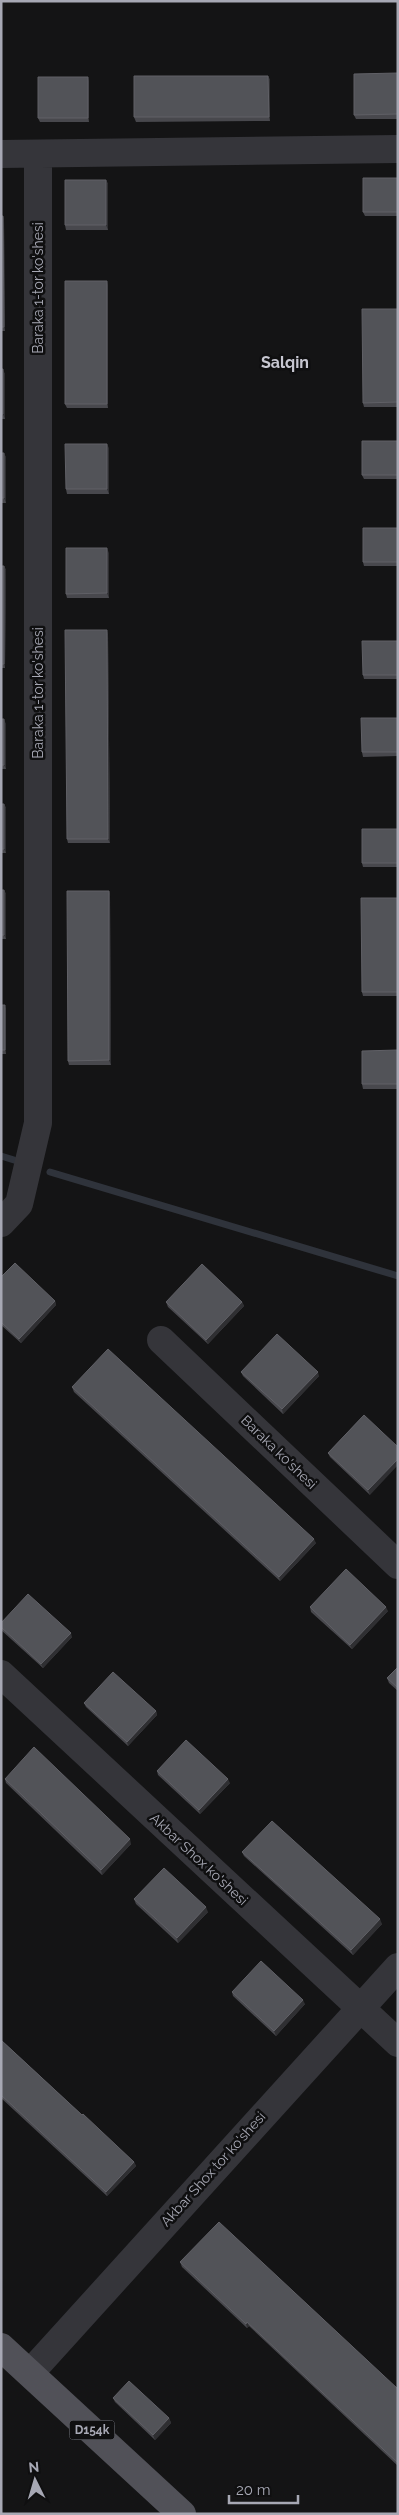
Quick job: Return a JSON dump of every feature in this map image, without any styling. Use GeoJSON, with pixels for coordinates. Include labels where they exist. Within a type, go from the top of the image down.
{"type":"FeatureCollection","features":[{"type":"Feature","properties":{"kind":"main road","name":"D154k"},"geometry":{"type":"LineString","coordinates":[[1,2347],[182,2514]]}},
{"type":"Feature","properties":{"kind":"street"},"geometry":{"type":"LineString","coordinates":[[1,154],[398,149]]}},
{"type":"Feature","properties":{"kind":"street","name":"Baraka 1-tor ko'shesi"},"geometry":{"type":"LineString","coordinates":[[1,1223],[19,1204],[38,1123],[38,154]]}},
{"type":"Feature","properties":{"kind":"street","name":"Baraka ko'shesi"},"geometry":{"type":"LineString","coordinates":[[161,1340],[398,1565]]}},
{"type":"Feature","properties":{"kind":"street","name":"Akbar Shox ko'shesi"},"geometry":{"type":"LineString","coordinates":[[1,1674],[398,2043]]}},
{"type":"Feature","properties":{"kind":"street","name":"Akbar Shox tor ko'shesi"},"geometry":{"type":"LineString","coordinates":[[30,2373],[398,1967]]}},
{"type":"Feature","properties":{"kind":"building"},"geometry":{"type":"Polygon","coordinates":[[[398,73],[398,114],[354,115],[354,74],[398,73]]]}},
{"type":"Feature","properties":{"kind":"building"},"geometry":{"type":"Polygon","coordinates":[[[134,76],[268,76],[269,117],[134,117],[134,76]]]}},
{"type":"Feature","properties":{"kind":"building"},"geometry":{"type":"Polygon","coordinates":[[[38,77],[88,77],[88,118],[38,118],[38,77]]]}},
{"type":"Feature","properties":{"kind":"building"},"geometry":{"type":"Polygon","coordinates":[[[363,178],[398,178],[398,212],[363,212],[363,178]]]}},
{"type":"Feature","properties":{"kind":"building"},"geometry":{"type":"Polygon","coordinates":[[[65,180],[106,180],[106,225],[65,225],[65,180]]]}},
{"type":"Feature","properties":{"kind":"building"},"geometry":{"type":"Polygon","coordinates":[[[1,216],[3,216],[4,327],[1,327],[1,216]]]}},
{"type":"Feature","properties":{"kind":"building"},"geometry":{"type":"Polygon","coordinates":[[[65,281],[107,281],[107,404],[65,404],[65,281]]]}},
{"type":"Feature","properties":{"kind":"building"},"geometry":{"type":"Polygon","coordinates":[[[362,309],[398,309],[398,402],[363,403],[362,309]]]}},
{"type":"Feature","properties":{"kind":"building"},"geometry":{"type":"Polygon","coordinates":[[[1,369],[3,369],[3,414],[1,414],[1,369]]]}},
{"type":"Feature","properties":{"kind":"building"},"geometry":{"type":"Polygon","coordinates":[[[362,441],[398,441],[398,475],[362,475],[362,441]]]}},
{"type":"Feature","properties":{"kind":"building"},"geometry":{"type":"Polygon","coordinates":[[[65,444],[107,444],[107,489],[66,489],[65,444]]]}},
{"type":"Feature","properties":{"kind":"building"},"geometry":{"type":"Polygon","coordinates":[[[1,453],[4,453],[4,498],[1,498],[1,453]]]}},
{"type":"Feature","properties":{"kind":"building"},"geometry":{"type":"Polygon","coordinates":[[[363,528],[398,528],[398,562],[363,562],[363,528]]]}},
{"type":"Feature","properties":{"kind":"building"},"geometry":{"type":"Polygon","coordinates":[[[66,548],[107,548],[107,593],[66,594],[66,548]]]}},
{"type":"Feature","properties":{"kind":"building"},"geometry":{"type":"Polygon","coordinates":[[[1,566],[4,566],[4,664],[1,664],[1,566]]]}},
{"type":"Feature","properties":{"kind":"building"},"geometry":{"type":"Polygon","coordinates":[[[65,630],[107,630],[108,839],[67,839],[65,630]]]}},
{"type":"Feature","properties":{"kind":"building"},"geometry":{"type":"Polygon","coordinates":[[[362,641],[398,641],[398,675],[363,675],[362,641]]]}},
{"type":"Feature","properties":{"kind":"building"},"geometry":{"type":"Polygon","coordinates":[[[361,718],[398,718],[398,752],[362,752],[361,718]]]}},
{"type":"Feature","properties":{"kind":"building"},"geometry":{"type":"Polygon","coordinates":[[[1,719],[4,719],[4,765],[1,765],[1,719]]]}},
{"type":"Feature","properties":{"kind":"building"},"geometry":{"type":"Polygon","coordinates":[[[1,804],[4,804],[4,849],[1,849],[1,804]]]}},
{"type":"Feature","properties":{"kind":"building"},"geometry":{"type":"Polygon","coordinates":[[[362,829],[398,829],[398,863],[362,863],[362,829]]]}},
{"type":"Feature","properties":{"kind":"building"},"geometry":{"type":"Polygon","coordinates":[[[1,890],[4,890],[4,935],[1,935],[1,890]]]}},
{"type":"Feature","properties":{"kind":"building"},"geometry":{"type":"Polygon","coordinates":[[[67,891],[109,891],[109,1060],[68,1061],[67,891]]]}},
{"type":"Feature","properties":{"kind":"building"},"geometry":{"type":"Polygon","coordinates":[[[361,898],[398,898],[398,992],[362,992],[361,898]]]}},
{"type":"Feature","properties":{"kind":"building"},"geometry":{"type":"Polygon","coordinates":[[[1,1005],[5,1005],[5,1050],[1,1050],[1,1005]]]}},
{"type":"Feature","properties":{"kind":"building"},"geometry":{"type":"Polygon","coordinates":[[[398,1050],[398,1084],[362,1084],[362,1051],[398,1050]]]}},
{"type":"Feature","properties":{"kind":"building"},"geometry":{"type":"Polygon","coordinates":[[[15,1263],[55,1301],[19,1339],[1,1322],[1,1277],[15,1263]]]}},
{"type":"Feature","properties":{"kind":"building"},"geometry":{"type":"Polygon","coordinates":[[[202,1264],[242,1302],[206,1340],[166,1302],[202,1264]]]}},
{"type":"Feature","properties":{"kind":"building"},"geometry":{"type":"Polygon","coordinates":[[[277,1334],[318,1372],[282,1409],[241,1372],[277,1334]]]}},
{"type":"Feature","properties":{"kind":"building"},"geometry":{"type":"Polygon","coordinates":[[[108,1349],[314,1539],[279,1577],[72,1387],[108,1349]]]}},
{"type":"Feature","properties":{"kind":"building"},"geometry":{"type":"Polygon","coordinates":[[[364,1415],[398,1447],[398,1459],[368,1490],[328,1453],[364,1415]]]}},
{"type":"Feature","properties":{"kind":"building"},"geometry":{"type":"Polygon","coordinates":[[[346,1569],[386,1607],[350,1645],[310,1607],[346,1569]]]}},
{"type":"Feature","properties":{"kind":"building"},"geometry":{"type":"Polygon","coordinates":[[[28,1594],[71,1633],[41,1664],[1,1627],[1,1623],[28,1594]]]}},
{"type":"Feature","properties":{"kind":"building"},"geometry":{"type":"Polygon","coordinates":[[[398,1667],[398,1688],[387,1678],[398,1667]]]}},
{"type":"Feature","properties":{"kind":"building"},"geometry":{"type":"Polygon","coordinates":[[[113,1672],[156,1711],[127,1742],[84,1703],[113,1672]]]}},
{"type":"Feature","properties":{"kind":"building"},"geometry":{"type":"Polygon","coordinates":[[[186,1740],[228,1779],[199,1810],[157,1771],[186,1740]]]}},
{"type":"Feature","properties":{"kind":"building"},"geometry":{"type":"Polygon","coordinates":[[[34,1747],[130,1839],[101,1870],[5,1779],[34,1747]]]}},
{"type":"Feature","properties":{"kind":"building"},"geometry":{"type":"Polygon","coordinates":[[[272,1821],[380,1919],[351,1950],[242,1852],[272,1821]]]}},
{"type":"Feature","properties":{"kind":"building"},"geometry":{"type":"Polygon","coordinates":[[[164,1868],[206,1907],[177,1938],[134,1899],[164,1868]]]}},
{"type":"Feature","properties":{"kind":"building"},"geometry":{"type":"Polygon","coordinates":[[[261,1961],[303,2000],[274,2031],[232,1992],[261,1961]]]}},
{"type":"Feature","properties":{"kind":"building"},"geometry":{"type":"Polygon","coordinates":[[[1,2040],[134,2162],[106,2192],[1,2095],[1,2040]]]}},
{"type":"Feature","properties":{"kind":"building"},"geometry":{"type":"Polygon","coordinates":[[[219,2222],[398,2389],[398,2463],[180,2262],[219,2222]]]}},
{"type":"Feature","properties":{"kind":"building"},"geometry":{"type":"Polygon","coordinates":[[[129,2381],[169,2418],[153,2435],[113,2398],[129,2381]]]}},
{"type":"Feature","properties":{"kind":"waterway"},"geometry":{"type":"LineString","coordinates":[[1,1156],[14,1160]]}},
{"type":"Feature","properties":{"kind":"waterway"},"geometry":{"type":"LineString","coordinates":[[50,1172],[398,1276]]}},
{"type":"Feature","properties":{"kind":"district","name":"Salqin"},"geometry":{"type":"Point","coordinates":[285,362]}}]}
